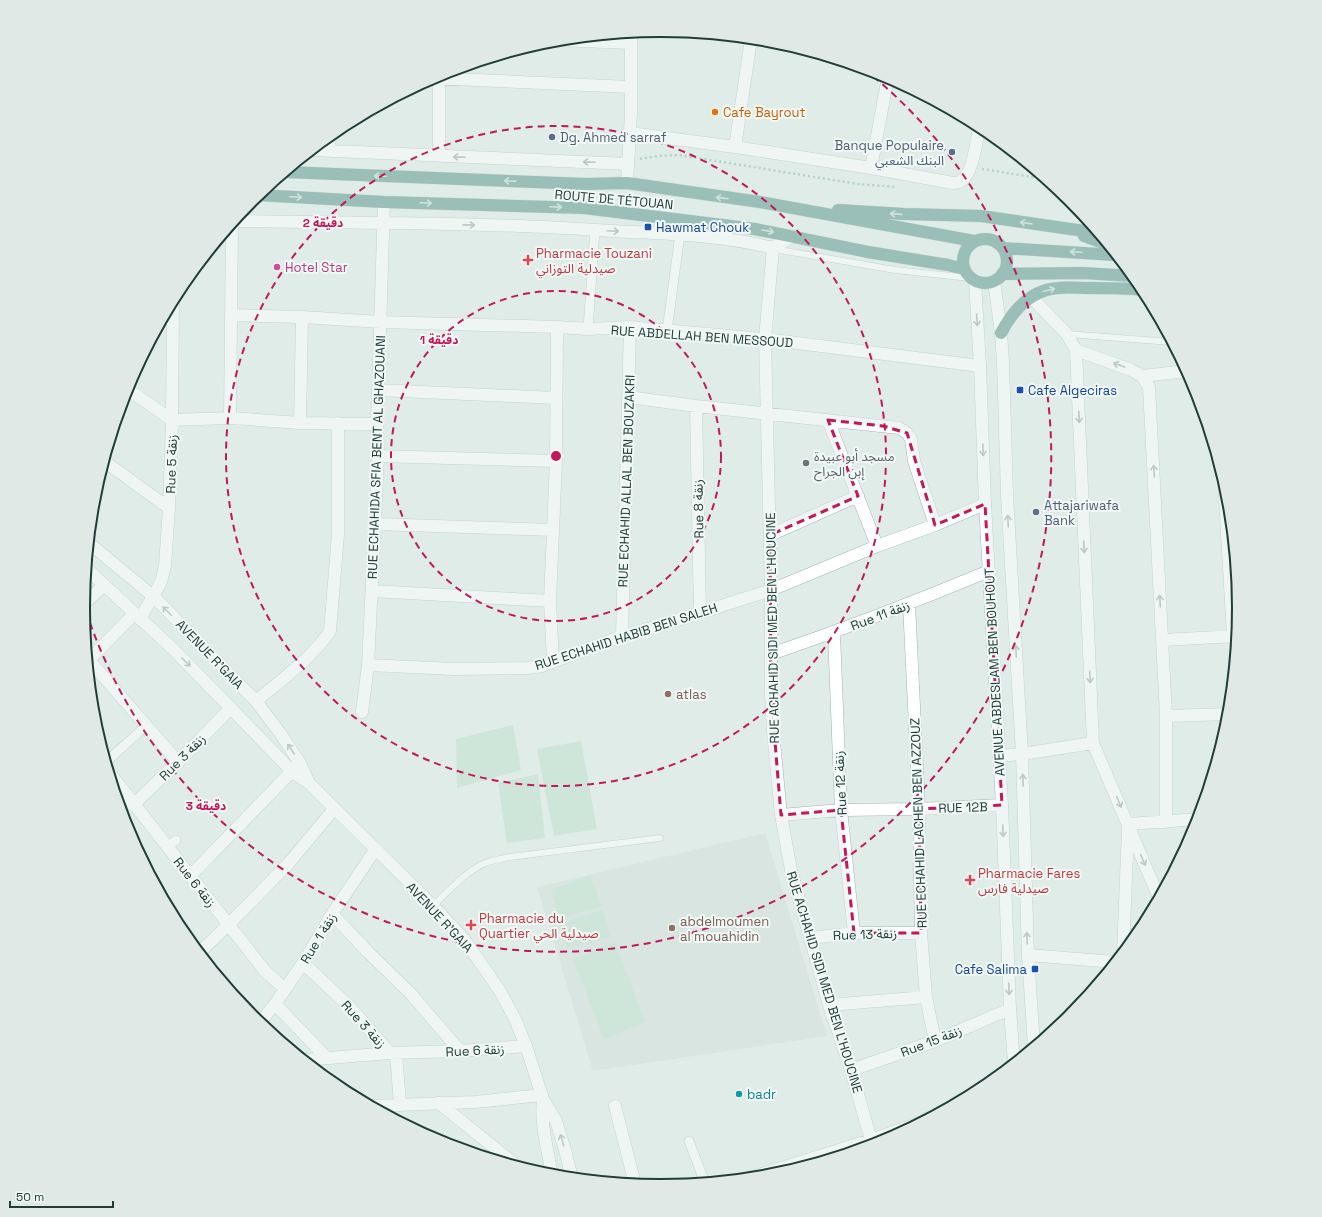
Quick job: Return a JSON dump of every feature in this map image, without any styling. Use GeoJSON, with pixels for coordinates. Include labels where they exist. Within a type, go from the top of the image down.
{"type":"FeatureCollection","features":[{"type":"Feature","properties":{"kind":"highway","name":"ROUTE DE TÉTOUAN"},"geometry":{"type":"LineString","coordinates":[[292,172],[586,184],[627,183],[760,202],[974,241],[986,239],[998,243],[1002,248],[1109,255]]}},
{"type":"Feature","properties":{"kind":"highway","name":"ROUTE DE TÉTOUAN"},"geometry":{"type":"LineString","coordinates":[[266,196],[384,202],[584,208],[755,229],[793,236],[868,252],[948,265],[969,276],[988,283],[998,278],[1083,274],[1125,276]]}},
{"type":"Feature","properties":{"kind":"highway"},"geometry":{"type":"LineString","coordinates":[[788,208],[981,216],[1091,232]]}},
{"type":"Feature","properties":{"kind":"highway"},"geometry":{"type":"LineString","coordinates":[[1064,229],[1099,243]]}},
{"type":"Feature","properties":{"kind":"highway"},"geometry":{"type":"LineString","coordinates":[[969,276],[962,261],[968,246],[974,241]]}},
{"type":"Feature","properties":{"kind":"highway"},"geometry":{"type":"LineString","coordinates":[[998,278],[1007,264],[1006,254],[1002,248]]}},
{"type":"Feature","properties":{"kind":"highway"},"geometry":{"type":"LineString","coordinates":[[1083,274],[1125,288]]}},
{"type":"Feature","properties":{"kind":"highway"},"geometry":{"type":"LineString","coordinates":[[1001,333],[1014,312],[1031,297],[1044,291],[1058,288],[1135,289]]}},
{"type":"Feature","properties":{"kind":"street"},"geometry":{"type":"LineString","coordinates":[[627,183],[630,133],[631,38]]}},
{"type":"Feature","properties":{"kind":"street"},"geometry":{"type":"LineString","coordinates":[[736,147],[750,44]]}},
{"type":"Feature","properties":{"kind":"street"},"geometry":{"type":"LineString","coordinates":[[450,78],[631,87]]}},
{"type":"Feature","properties":{"kind":"street"},"geometry":{"type":"LineString","coordinates":[[436,84],[439,156]]}},
{"type":"Feature","properties":{"kind":"street"},"geometry":{"type":"LineString","coordinates":[[871,168],[887,84]]}},
{"type":"Feature","properties":{"kind":"street"},"geometry":{"type":"LineString","coordinates":[[630,133],[736,147],[871,168],[953,183],[960,182],[964,179],[970,170],[978,132]]}},
{"type":"Feature","properties":{"kind":"street"},"geometry":{"type":"LineString","coordinates":[[329,143],[329,150]]}},
{"type":"Feature","properties":{"kind":"street"},"geometry":{"type":"LineString","coordinates":[[320,150],[628,164]]}},
{"type":"Feature","properties":{"kind":"street","name":"RUE ECHAHIDA SFIA BENT AL GHAZOUANI"},"geometry":{"type":"LineString","coordinates":[[362,712],[368,665],[378,456],[377,424],[384,202]]}},
{"type":"Feature","properties":{"kind":"street"},"geometry":{"type":"LineString","coordinates":[[241,221],[595,230],[680,234],[752,243],[773,248],[793,236]]}},
{"type":"Feature","properties":{"kind":"street"},"geometry":{"type":"LineString","coordinates":[[588,329],[595,230]]}},
{"type":"Feature","properties":{"kind":"street"},"geometry":{"type":"LineString","coordinates":[[230,418],[232,231]]}},
{"type":"Feature","properties":{"kind":"street"},"geometry":{"type":"LineString","coordinates":[[668,331],[680,234]]}},
{"type":"Feature","properties":{"kind":"street","name":"RUE ACHAHID SIDI MED BEN L'HOUCINE"},"geometry":{"type":"LineString","coordinates":[[773,248],[765,339],[773,731],[781,815],[791,870],[829,1005],[851,1070],[871,1140]]}},
{"type":"Feature","properties":{"kind":"street","name":"AVENUE ABDESLAM BEN BOUHOUT"},"geometry":{"type":"LineString","coordinates":[[969,276],[980,366],[985,504],[1002,806],[1010,1009],[1014,1058]]}},
{"type":"Feature","properties":{"kind":"street","name":"AVENUE ABDESLAM BEN BOUHOUT"},"geometry":{"type":"LineString","coordinates":[[998,278],[1006,495],[1022,754],[1028,955],[1034,1042]]}},
{"type":"Feature","properties":{"kind":"street"},"geometry":{"type":"LineString","coordinates":[[1031,297],[1066,333],[1076,350],[1093,743],[1157,893]]}},
{"type":"Feature","properties":{"kind":"street","name":"Rue 5 زنقة"},"geometry":{"type":"LineString","coordinates":[[92,657],[137,616],[154,597],[161,582],[165,566],[169,508],[172,420],[173,312]]}},
{"type":"Feature","properties":{"kind":"street","name":"RUE ABDELLAH BEN MESSOUD"},"geometry":{"type":"LineString","coordinates":[[232,315],[302,317],[381,322],[557,326],[588,329],[630,327],[765,339],[980,366]]}},
{"type":"Feature","properties":{"kind":"street"},"geometry":{"type":"LineString","coordinates":[[300,423],[302,317]]}},
{"type":"Feature","properties":{"kind":"street"},"geometry":{"type":"LineString","coordinates":[[553,662],[550,601],[556,461],[557,326]]}},
{"type":"Feature","properties":{"kind":"street","name":"RUE ECHAHID ALLAL BEN BOUZAKRI"},"geometry":{"type":"LineString","coordinates":[[622,636],[630,327]]}},
{"type":"Feature","properties":{"kind":"street"},"geometry":{"type":"LineString","coordinates":[[1076,350],[1131,370],[1142,376],[1149,387],[1166,716],[1166,822]]}},
{"type":"Feature","properties":{"kind":"street"},"geometry":{"type":"LineString","coordinates":[[1142,376],[1181,372]]}},
{"type":"Feature","properties":{"kind":"street"},"geometry":{"type":"LineString","coordinates":[[378,390],[556,398]]}},
{"type":"Feature","properties":{"kind":"street"},"geometry":{"type":"LineString","coordinates":[[132,392],[172,420],[230,418],[300,423],[377,424]]}},
{"type":"Feature","properties":{"kind":"street"},"geometry":{"type":"LineString","coordinates":[[628,397],[696,406],[899,428],[907,433],[911,439],[914,461],[935,525]]}},
{"type":"Feature","properties":{"kind":"street","name":"Rue 8 زنقة"},"geometry":{"type":"LineString","coordinates":[[696,406],[700,612]]}},
{"type":"Feature","properties":{"kind":"street"},"geometry":{"type":"LineString","coordinates":[[828,420],[877,546]]}},
{"type":"Feature","properties":{"kind":"street"},"geometry":{"type":"LineString","coordinates":[[256,701],[311,654],[324,641],[330,631],[338,534],[338,423]]}},
{"type":"Feature","properties":{"kind":"street"},"geometry":{"type":"LineString","coordinates":[[378,456],[556,461]]}},
{"type":"Feature","properties":{"kind":"street"},"geometry":{"type":"LineString","coordinates":[[108,464],[169,508]]}},
{"type":"Feature","properties":{"kind":"street"},"geometry":{"type":"LineString","coordinates":[[770,535],[858,496]]}},
{"type":"Feature","properties":{"kind":"street","name":"RUE ECHAHID HABIB BEN SALEH"},"geometry":{"type":"LineString","coordinates":[[368,665],[454,669],[528,668],[553,662],[622,636],[771,590],[877,546],[935,525],[985,504]]}},
{"type":"Feature","properties":{"kind":"street"},"geometry":{"type":"LineString","coordinates":[[375,524],[553,530]]}},
{"type":"Feature","properties":{"kind":"street"},"geometry":{"type":"LineString","coordinates":[[1227,531],[1231,585]]}},
{"type":"Feature","properties":{"kind":"street","name":"AVENUE R'GAIA"},"geometry":{"type":"LineString","coordinates":[[93,546],[154,597],[256,701],[300,763],[308,783]]}},
{"type":"Feature","properties":{"kind":"street","name":"Rue 11 زنقة"},"geometry":{"type":"LineString","coordinates":[[771,654],[909,604],[989,571]]}},
{"type":"Feature","properties":{"kind":"street","name":"AVENUE R'GAIA"},"geometry":{"type":"LineString","coordinates":[[91,573],[173,649],[292,772],[308,783],[433,906],[464,939],[500,990],[515,1019],[526,1046],[542,1097],[556,1121],[571,1172]]}},
{"type":"Feature","properties":{"kind":"street"},"geometry":{"type":"LineString","coordinates":[[90,598],[104,585]]}},
{"type":"Feature","properties":{"kind":"street"},"geometry":{"type":"LineString","coordinates":[[372,592],[550,601]]}},
{"type":"Feature","properties":{"kind":"street","name":"RUE ECHAHID LACHEN BEN AZZOUZ"},"geometry":{"type":"LineString","coordinates":[[909,604],[919,809],[920,933],[926,997],[935,1041]]}},
{"type":"Feature","properties":{"kind":"street","name":"Rue 12 زنقة"},"geometry":{"type":"LineString","coordinates":[[834,632],[841,810],[854,933]]}},
{"type":"Feature","properties":{"kind":"street"},"geometry":{"type":"LineString","coordinates":[[1162,640],[1231,636]]}},
{"type":"Feature","properties":{"kind":"street"},"geometry":{"type":"LineString","coordinates":[[93,666],[178,762]]}},
{"type":"Feature","properties":{"kind":"street","name":"Rue 3 زنقة"},"geometry":{"type":"LineString","coordinates":[[133,805],[230,709]]}},
{"type":"Feature","properties":{"kind":"street"},"geometry":{"type":"LineString","coordinates":[[1166,716],[1223,714]]}},
{"type":"Feature","properties":{"kind":"street"},"geometry":{"type":"LineString","coordinates":[[110,759],[146,725]]}},
{"type":"Feature","properties":{"kind":"street"},"geometry":{"type":"LineString","coordinates":[[998,756],[1022,754],[1093,743]]}},
{"type":"Feature","properties":{"kind":"street"},"geometry":{"type":"LineString","coordinates":[[190,876],[300,763]]}},
{"type":"Feature","properties":{"kind":"street","name":"Rue 6 زنقة"},"geometry":{"type":"LineString","coordinates":[[117,784],[133,805],[172,844],[190,876],[266,971],[285,989]]}},
{"type":"Feature","properties":{"kind":"street","name":"RUE 12B"},"geometry":{"type":"LineString","coordinates":[[781,815],[841,810],[1002,806]]}},
{"type":"Feature","properties":{"kind":"street"},"geometry":{"type":"LineString","coordinates":[[203,949],[288,864],[334,809]]}},
{"type":"Feature","properties":{"kind":"street"},"geometry":{"type":"LineString","coordinates":[[1128,824],[1192,820]]}},
{"type":"Feature","properties":{"kind":"street"},"geometry":{"type":"LineString","coordinates":[[1124,942],[1128,824]]}},
{"type":"Feature","properties":{"kind":"street","name":"Rue 1 زنقة"},"geometry":{"type":"LineString","coordinates":[[263,1018],[275,1004],[303,963],[332,914],[375,850]]}},
{"type":"Feature","properties":{"kind":"street"},"geometry":{"type":"LineString","coordinates":[[332,914],[369,953],[412,994],[460,1051]]}},
{"type":"Feature","properties":{"kind":"street","name":"Rue 13 زنقة"},"geometry":{"type":"LineString","coordinates":[[810,938],[854,933],[920,933]]}},
{"type":"Feature","properties":{"kind":"street"},"geometry":{"type":"LineString","coordinates":[[1028,955],[1110,962]]}},
{"type":"Feature","properties":{"kind":"street","name":"Rue 3 زنقة"},"geometry":{"type":"LineString","coordinates":[[303,963],[350,1007],[393,1053]]}},
{"type":"Feature","properties":{"kind":"street"},"geometry":{"type":"LineString","coordinates":[[829,1005],[926,997]]}},
{"type":"Feature","properties":{"kind":"street"},"geometry":{"type":"LineString","coordinates":[[275,1004],[327,1058]]}},
{"type":"Feature","properties":{"kind":"street","name":"Rue 15 زنقة"},"geometry":{"type":"LineString","coordinates":[[851,1070],[935,1041],[1010,1009]]}},
{"type":"Feature","properties":{"kind":"street","name":"Rue 6 زنقة"},"geometry":{"type":"LineString","coordinates":[[310,1059],[393,1053],[460,1051],[526,1046]]}},
{"type":"Feature","properties":{"kind":"street"},"geometry":{"type":"LineString","coordinates":[[393,1053],[400,1104]]}},
{"type":"Feature","properties":{"kind":"street"},"geometry":{"type":"LineString","coordinates":[[379,1105],[542,1097]]}},
{"type":"Feature","properties":{"kind":"street","name":"AVENUE R'GAIA"},"geometry":{"type":"LineString","coordinates":[[542,1097],[543,1132],[551,1169]]}},
{"type":"Feature","properties":{"kind":"street"},"geometry":{"type":"LineString","coordinates":[[439,1103],[509,1160]]}},
{"type":"Feature","properties":{"kind":"street"},"geometry":{"type":"LineString","coordinates":[[615,1106],[634,1179]]}},
{"type":"Feature","properties":{"kind":"street"},"geometry":{"type":"LineString","coordinates":[[689,1141],[703,1178]]}},
{"type":"Feature","properties":{"kind":"lane"},"geometry":{"type":"LineString","coordinates":[[773,248],[896,270],[969,276]]}},
{"type":"Feature","properties":{"kind":"lane"},"geometry":{"type":"LineString","coordinates":[[1066,333],[1166,342]]}},
{"type":"Feature","properties":{"kind":"lane"},"geometry":{"type":"LineString","coordinates":[[433,906],[471,872],[483,864],[510,857],[660,838]]}},
{"type":"Feature","properties":{"kind":"path"},"geometry":{"type":"LineString","coordinates":[[628,164],[639,159],[679,155],[858,184],[897,187]]}},
{"type":"Feature","properties":{"kind":"path"},"geometry":{"type":"LineString","coordinates":[[970,170],[988,170],[1036,178]]}},
{"type":"Feature","properties":{"kind":"highlighted area"},"geometry":{"type":"Polygon","coordinates":[[[828,420],[883,426],[907,433],[935,525],[985,504],[1002,805],[919,809],[921,933],[854,933],[841,810],[781,815],[771,693],[770,535],[858,496],[828,420]]]}},
{"type":"Feature","properties":{"kind":"shaded area","name":"abdelmoumen al mouahidin"},"geometry":{"type":"Polygon","coordinates":[[[765,833],[827,1036],[593,1071],[537,887],[765,833]]]}},
{"type":"Feature","properties":{"kind":"green space"},"geometry":{"type":"Polygon","coordinates":[[[513,725],[521,770],[457,788],[456,739],[513,725]]]}},
{"type":"Feature","properties":{"kind":"green space"},"geometry":{"type":"Polygon","coordinates":[[[581,741],[597,829],[554,836],[537,749],[581,741]]]}},
{"type":"Feature","properties":{"kind":"green space"},"geometry":{"type":"Polygon","coordinates":[[[538,774],[545,838],[507,843],[498,783],[538,774]]]}},
{"type":"Feature","properties":{"kind":"green space"},"geometry":{"type":"Polygon","coordinates":[[[590,875],[602,906],[559,918],[551,890],[590,875]]]}},
{"type":"Feature","properties":{"kind":"green space"},"geometry":{"type":"Polygon","coordinates":[[[603,910],[610,937],[567,948],[559,924],[603,910]]]}},
{"type":"Feature","properties":{"kind":"green space"},"geometry":{"type":"Polygon","coordinates":[[[615,942],[645,1022],[604,1039],[573,959],[615,942]]]}},
{"type":"Feature","properties":{"kind":"place","name":"Cafe Bayrout"},"geometry":{"type":"Point","coordinates":[715,112]}},
{"type":"Feature","properties":{"kind":"place","name":"Dg. Ahmed sarraf"},"geometry":{"type":"Point","coordinates":[552,137]}},
{"type":"Feature","properties":{"kind":"place","name":"Banque Populaire البنك الشعبي"},"geometry":{"type":"Point","coordinates":[952,152]}},
{"type":"Feature","properties":{"kind":"place","name":"Hawmat Chouk"},"geometry":{"type":"Point","coordinates":[648,227]}},
{"type":"Feature","properties":{"kind":"place","name":"Pharmacie Touzani صيدلية التوزاني"},"geometry":{"type":"Point","coordinates":[528,260]}},
{"type":"Feature","properties":{"kind":"place","name":"Hotel Star"},"geometry":{"type":"Point","coordinates":[277,267]}},
{"type":"Feature","properties":{"kind":"place","name":"Cafe Algeciras"},"geometry":{"type":"Point","coordinates":[1020,390]}},
{"type":"Feature","properties":{"kind":"place","name":"مسجد أبو عبيدة إبن الجراح"},"geometry":{"type":"Point","coordinates":[806,463]}},
{"type":"Feature","properties":{"kind":"place","name":"Attajariwafa Bank"},"geometry":{"type":"Point","coordinates":[1036,512]}},
{"type":"Feature","properties":{"kind":"place","name":"atlas"},"geometry":{"type":"Point","coordinates":[668,694]}},
{"type":"Feature","properties":{"kind":"place","name":"Pharmacie Fares صيدلية فارس"},"geometry":{"type":"Point","coordinates":[970,880]}},
{"type":"Feature","properties":{"kind":"place","name":"Pharmacie du Quartier صيدلية الحي"},"geometry":{"type":"Point","coordinates":[471,925]}},
{"type":"Feature","properties":{"kind":"place","name":"abdelmoumen al mouahidin"},"geometry":{"type":"Point","coordinates":[672,928]}},
{"type":"Feature","properties":{"kind":"place","name":"Cafe Salima"},"geometry":{"type":"Point","coordinates":[1035,969]}},
{"type":"Feature","properties":{"kind":"place","name":"badr"},"geometry":{"type":"Point","coordinates":[739,1094]}}]}
